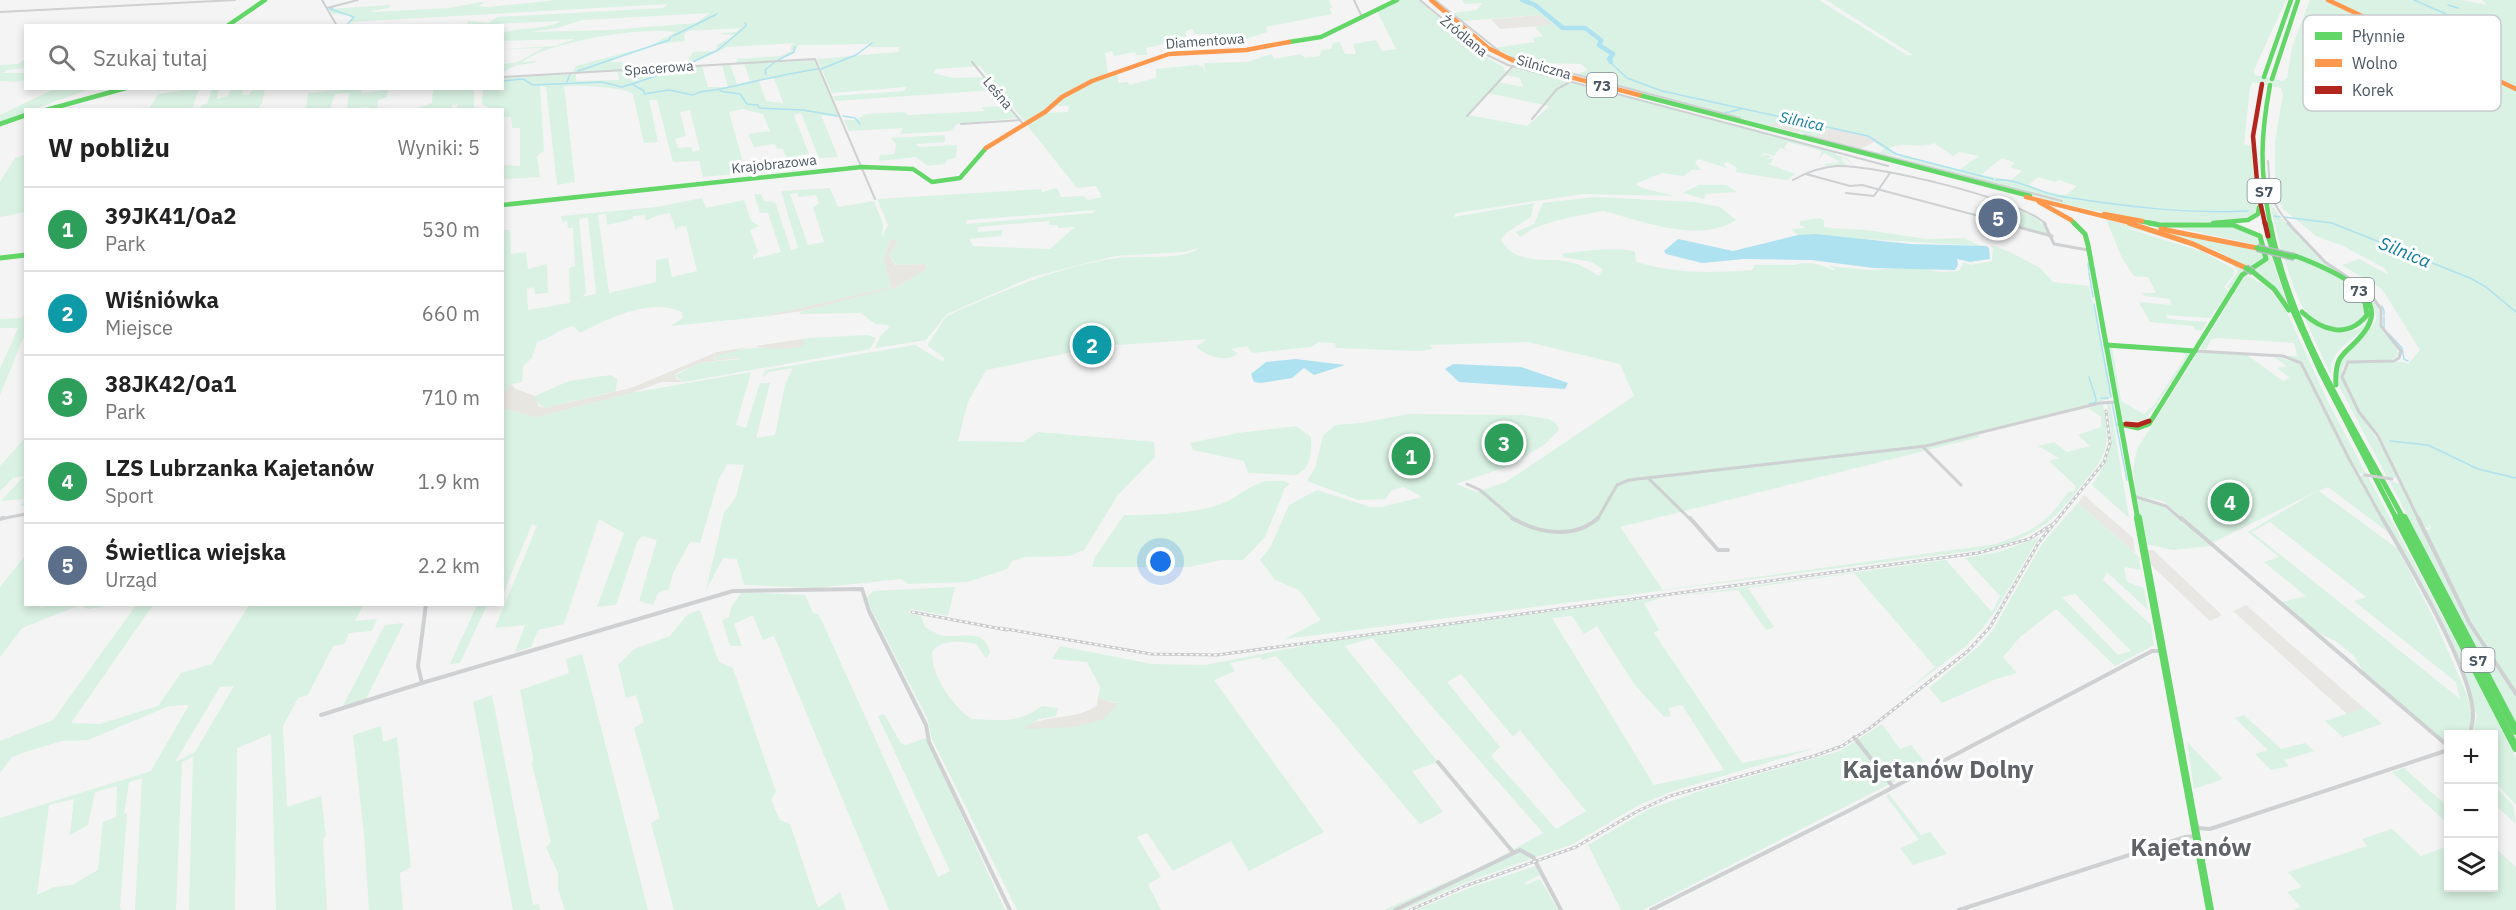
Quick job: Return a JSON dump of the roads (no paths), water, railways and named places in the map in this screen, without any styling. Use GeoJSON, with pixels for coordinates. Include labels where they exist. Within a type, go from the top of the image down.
{"type":"FeatureCollection","features":[{"type":"Feature","properties":{"kind":"main road"},"geometry":{"type":"LineString","coordinates":[[230,24],[265,0]]}},
{"type":"Feature","properties":{"kind":"main road","name":"Diamentowa"},"geometry":{"type":"LineString","coordinates":[[1022,122],[1045,112],[1062,97],[1092,81],[1163,55],[1246,50],[1316,38],[1397,0]]}},
{"type":"Feature","properties":{"kind":"main road","name":"73"},"geometry":{"type":"LineString","coordinates":[[1430,0],[1485,49],[1516,64],[2197,244],[2253,272],[2278,294],[2299,327]]}},
{"type":"Feature","properties":{"kind":"main road","name":"S7"},"geometry":{"type":"LineString","coordinates":[[2290,0],[2263,80],[2254,133],[2260,198],[2273,254],[2299,327],[2328,390],[2516,748]]}},
{"type":"Feature","properties":{"kind":"main road","name":"S7"},"geometry":{"type":"LineString","coordinates":[[2298,0],[2271,82],[2263,123],[2262,174],[2274,238],[2294,298],[2343,405],[2516,731]]}},
{"type":"Feature","properties":{"kind":"main road"},"geometry":{"type":"LineString","coordinates":[[2328,0],[2360,15]]}},
{"type":"Feature","properties":{"kind":"main road"},"geometry":{"type":"LineString","coordinates":[[2501,82],[2516,89]]}},
{"type":"Feature","properties":{"kind":"main road"},"geometry":{"type":"LineString","coordinates":[[53,108],[119,90]]}},
{"type":"Feature","properties":{"kind":"main road"},"geometry":{"type":"LineString","coordinates":[[0,124],[24,116]]}},
{"type":"Feature","properties":{"kind":"main road","name":"Krajobrazowa"},"geometry":{"type":"LineString","coordinates":[[504,205],[862,167],[902,167],[919,171],[932,182],[956,180],[962,177],[985,149],[1022,122]]}},
{"type":"Feature","properties":{"kind":"main road","name":"73"},"geometry":{"type":"LineString","coordinates":[[1892,162],[2062,204],[2293,256],[2343,278],[2363,294],[2372,309],[2370,324],[2339,352],[2334,363],[2333,375],[2343,405]]}},
{"type":"Feature","properties":{"kind":"main road"},"geometry":{"type":"LineString","coordinates":[[2026,197],[2052,207],[2071,220],[2085,234],[2210,910]]}},
{"type":"Feature","properties":{"kind":"main road","name":"73"},"geometry":{"type":"LineString","coordinates":[[2139,221],[2178,226],[2253,218],[2258,214],[2260,198]]}},
{"type":"Feature","properties":{"kind":"main road","name":"73"},"geometry":{"type":"LineString","coordinates":[[2117,221],[2257,247]]}},
{"type":"Feature","properties":{"kind":"main road"},"geometry":{"type":"LineString","coordinates":[[2120,423],[2131,428],[2145,427],[2242,275],[2265,261],[2266,253],[2262,239],[2253,231],[2236,225],[2213,223]]}},
{"type":"Feature","properties":{"kind":"main road"},"geometry":{"type":"LineString","coordinates":[[0,258],[24,255]]}},
{"type":"Feature","properties":{"kind":"main road","name":"73"},"geometry":{"type":"LineString","coordinates":[[2293,256],[2322,269],[2350,286],[2362,299],[2367,315],[2355,329],[2331,329],[2308,320],[2294,298]]}},
{"type":"Feature","properties":{"kind":"main road"},"geometry":{"type":"LineString","coordinates":[[2106,345],[2195,351]]}},
{"type":"Feature","properties":{"kind":"main road"},"geometry":{"type":"LineString","coordinates":[[2120,423],[2138,425],[2152,419]]}},
{"type":"Feature","properties":{"kind":"main road"},"geometry":{"type":"LineString","coordinates":[[2122,434],[2131,428]]}},
{"type":"Feature","properties":{"kind":"street"},"geometry":{"type":"LineString","coordinates":[[0,12],[235,0]]}},
{"type":"Feature","properties":{"kind":"street"},"geometry":{"type":"LineString","coordinates":[[322,0],[337,24]]}},
{"type":"Feature","properties":{"kind":"street"},"geometry":{"type":"LineString","coordinates":[[329,8],[358,0]]}},
{"type":"Feature","properties":{"kind":"street"},"geometry":{"type":"LineString","coordinates":[[1354,0],[1362,17]]}},
{"type":"Feature","properties":{"kind":"street","name":"Źródlana"},"geometry":{"type":"LineString","coordinates":[[1420,0],[1485,54],[1513,66],[1686,112],[1892,162]]}},
{"type":"Feature","properties":{"kind":"street","name":"Silniczna"},"geometry":{"type":"LineString","coordinates":[[1430,0],[1496,50],[1523,62],[1740,118]]}},
{"type":"Feature","properties":{"kind":"street","name":"Spacerowa"},"geometry":{"type":"LineString","coordinates":[[504,77],[815,59],[862,167]]}},
{"type":"Feature","properties":{"kind":"street","name":"Leśna"},"geometry":{"type":"LineString","coordinates":[[972,62],[1022,122]]}},
{"type":"Feature","properties":{"kind":"street"},"geometry":{"type":"LineString","coordinates":[[1467,116],[1513,66]]}},
{"type":"Feature","properties":{"kind":"street"},"geometry":{"type":"LineString","coordinates":[[1532,119],[1557,88],[1570,82]]}},
{"type":"Feature","properties":{"kind":"street"},"geometry":{"type":"LineString","coordinates":[[961,124],[1022,122]]}},
{"type":"Feature","properties":{"kind":"street"},"geometry":{"type":"LineString","coordinates":[[1804,135],[1892,162],[2062,201]]}},
{"type":"Feature","properties":{"kind":"street"},"geometry":{"type":"LineString","coordinates":[[2268,161],[2270,187],[2276,210],[2325,262],[2368,291],[2381,309],[2383,328],[2401,351],[2399,358],[2394,361],[2348,362],[2342,375],[2359,412],[2378,436],[2469,622],[2516,694]]}},
{"type":"Feature","properties":{"kind":"street"},"geometry":{"type":"LineString","coordinates":[[1884,171],[1892,162]]}},
{"type":"Feature","properties":{"kind":"street"},"geometry":{"type":"LineString","coordinates":[[1793,180],[1821,168],[1841,166],[1884,171],[2020,208],[2041,220],[2055,244],[2088,250]]}},
{"type":"Feature","properties":{"kind":"street"},"geometry":{"type":"LineString","coordinates":[[862,167],[875,199]]}},
{"type":"Feature","properties":{"kind":"street"},"geometry":{"type":"LineString","coordinates":[[1846,193],[1873,197],[1890,173]]}},
{"type":"Feature","properties":{"kind":"street"},"geometry":{"type":"LineString","coordinates":[[1806,174],[1849,186],[1861,184],[2052,236]]}},
{"type":"Feature","properties":{"kind":"street"},"geometry":{"type":"LineString","coordinates":[[2195,351],[2283,357],[2301,363],[2356,474],[2417,581],[2456,658],[2475,716],[2471,730]]}},
{"type":"Feature","properties":{"kind":"street"},"geometry":{"type":"LineString","coordinates":[[1467,484],[1480,488],[1511,518],[1532,527],[1561,532],[1583,529],[1598,520],[1617,485],[1648,478],[1922,446],[2100,403],[2116,402]]}},
{"type":"Feature","properties":{"kind":"street"},"geometry":{"type":"LineString","coordinates":[[1922,446],[1961,484]]}},
{"type":"Feature","properties":{"kind":"street"},"geometry":{"type":"LineString","coordinates":[[2356,474],[2400,481]]}},
{"type":"Feature","properties":{"kind":"street"},"geometry":{"type":"LineString","coordinates":[[1648,478],[1705,533],[1718,550],[1728,550]]}},
{"type":"Feature","properties":{"kind":"street"},"geometry":{"type":"LineString","coordinates":[[2133,496],[2166,506],[2444,745]]}},
{"type":"Feature","properties":{"kind":"street"},"geometry":{"type":"LineString","coordinates":[[0,519],[24,514]]}},
{"type":"Feature","properties":{"kind":"street"},"geometry":{"type":"LineString","coordinates":[[321,715],[733,591],[862,589],[869,611],[926,725],[929,742],[1010,910]]}},
{"type":"Feature","properties":{"kind":"street"},"geometry":{"type":"LineString","coordinates":[[422,683],[419,662],[427,621],[426,606]]}},
{"type":"Feature","properties":{"kind":"street"},"geometry":{"type":"LineString","coordinates":[[1651,910],[1893,787],[2152,651],[2162,651]]}},
{"type":"Feature","properties":{"kind":"street"},"geometry":{"type":"LineString","coordinates":[[1854,736],[1893,787]]}},
{"type":"Feature","properties":{"kind":"street"},"geometry":{"type":"LineString","coordinates":[[2195,828],[2212,828],[2444,749]]}},
{"type":"Feature","properties":{"kind":"street"},"geometry":{"type":"LineString","coordinates":[[1438,762],[1513,852]]}},
{"type":"Feature","properties":{"kind":"street"},"geometry":{"type":"LineString","coordinates":[[1959,910],[2185,837],[2196,836]]}},
{"type":"Feature","properties":{"kind":"street"},"geometry":{"type":"LineString","coordinates":[[1395,910],[1513,852],[1523,850],[1533,857],[1561,910]]}},
{"type":"Feature","properties":{"kind":"water"},"geometry":{"type":"Polygon","coordinates":[[[1815,234],[1911,244],[1986,246],[1989,248],[1990,259],[1970,262],[1957,259],[1958,265],[1955,270],[1874,268],[1811,260],[1744,259],[1702,263],[1666,254],[1664,251],[1678,239],[1733,251],[1798,235],[1815,234]]]}},
{"type":"Feature","properties":{"kind":"water"},"geometry":{"type":"Polygon","coordinates":[[[1296,359],[1345,365],[1314,375],[1304,368],[1292,378],[1254,382],[1251,374],[1266,362],[1296,359]]]}},
{"type":"Feature","properties":{"kind":"water"},"geometry":{"type":"Polygon","coordinates":[[[1453,364],[1521,367],[1568,383],[1565,389],[1459,382],[1445,369],[1453,364]]]}},
{"type":"Feature","properties":{"kind":"waterway","name":"Silnica"},"geometry":{"type":"LineString","coordinates":[[1522,0],[1535,5],[1563,28],[1585,28],[1601,40],[1599,45],[1613,54],[1609,59],[1611,62]]}},
{"type":"Feature","properties":{"kind":"waterway"},"geometry":{"type":"LineString","coordinates":[[2414,0],[2446,14]]}},
{"type":"Feature","properties":{"kind":"waterway"},"geometry":{"type":"LineString","coordinates":[[2448,5],[2458,8]]}},
{"type":"Feature","properties":{"kind":"waterway"},"geometry":{"type":"LineString","coordinates":[[333,8],[330,9],[354,17],[348,24]]}},
{"type":"Feature","properties":{"kind":"waterway"},"geometry":{"type":"LineString","coordinates":[[673,36],[717,14]]}},
{"type":"Feature","properties":{"kind":"waterway"},"geometry":{"type":"LineString","coordinates":[[686,65],[718,50],[746,26],[745,23]]}},
{"type":"Feature","properties":{"kind":"waterway"},"geometry":{"type":"LineString","coordinates":[[578,71],[669,40],[671,37]]}},
{"type":"Feature","properties":{"kind":"waterway"},"geometry":{"type":"LineString","coordinates":[[821,69],[856,55],[872,43]]}},
{"type":"Feature","properties":{"kind":"waterway"},"geometry":{"type":"LineString","coordinates":[[778,60],[794,52],[795,47]]}},
{"type":"Feature","properties":{"kind":"waterway"},"geometry":{"type":"LineString","coordinates":[[766,75],[765,70],[775,62]]}},
{"type":"Feature","properties":{"kind":"waterway","name":"Silnica"},"geometry":{"type":"LineString","coordinates":[[1612,64],[1627,78],[1662,91],[1868,136],[1896,154],[1993,179]]}},
{"type":"Feature","properties":{"kind":"waterway"},"geometry":{"type":"LineString","coordinates":[[632,84],[682,67]]}},
{"type":"Feature","properties":{"kind":"waterway"},"geometry":{"type":"LineString","coordinates":[[632,84],[644,91],[644,94],[669,90],[693,95],[703,91],[818,69]]}},
{"type":"Feature","properties":{"kind":"waterway"},"geometry":{"type":"LineString","coordinates":[[567,82],[570,74]]}},
{"type":"Feature","properties":{"kind":"waterway"},"geometry":{"type":"LineString","coordinates":[[504,81],[523,79],[533,85],[602,82],[622,87],[632,84]]}},
{"type":"Feature","properties":{"kind":"waterway"},"geometry":{"type":"LineString","coordinates":[[720,91],[740,94],[747,104],[758,105],[759,108],[803,110],[838,116]]}},
{"type":"Feature","properties":{"kind":"waterway"},"geometry":{"type":"LineString","coordinates":[[1725,113],[1741,109]]}},
{"type":"Feature","properties":{"kind":"waterway"},"geometry":{"type":"LineString","coordinates":[[843,116],[855,118],[860,124]]}},
{"type":"Feature","properties":{"kind":"waterway","name":"Silnica"},"geometry":{"type":"LineString","coordinates":[[1996,180],[2020,183],[2058,196],[2129,206],[2200,211],[2248,211]]}},
{"type":"Feature","properties":{"kind":"waterway","name":"Silnica"},"geometry":{"type":"LineString","coordinates":[[2274,216],[2280,217]]}},
{"type":"Feature","properties":{"kind":"waterway","name":"Silnica"},"geometry":{"type":"LineString","coordinates":[[2284,217],[2332,223],[2470,278],[2486,287],[2516,312]]}},
{"type":"Feature","properties":{"kind":"waterway"},"geometry":{"type":"LineString","coordinates":[[2088,263],[2089,271]]}},
{"type":"Feature","properties":{"kind":"waterway"},"geometry":{"type":"LineString","coordinates":[[2089,273],[2093,297]]}},
{"type":"Feature","properties":{"kind":"waterway"},"geometry":{"type":"LineString","coordinates":[[2094,304],[2111,397]]}},
{"type":"Feature","properties":{"kind":"waterway"},"geometry":{"type":"LineString","coordinates":[[2382,306],[2384,311]]}},
{"type":"Feature","properties":{"kind":"waterway"},"geometry":{"type":"LineString","coordinates":[[2384,317],[2384,327]]}},
{"type":"Feature","properties":{"kind":"waterway"},"geometry":{"type":"LineString","coordinates":[[2389,334],[2402,348],[2404,359],[2408,361]]}},
{"type":"Feature","properties":{"kind":"waterway"},"geometry":{"type":"LineString","coordinates":[[2089,377],[2096,399],[2096,402],[2089,404]]}},
{"type":"Feature","properties":{"kind":"waterway"},"geometry":{"type":"LineString","coordinates":[[2101,398],[2108,398]]}},
{"type":"Feature","properties":{"kind":"waterway"},"geometry":{"type":"LineString","coordinates":[[2112,403],[2127,480]]}},
{"type":"Feature","properties":{"kind":"waterway"},"geometry":{"type":"LineString","coordinates":[[2390,441],[2428,445],[2478,469],[2516,478]]}},
{"type":"Feature","properties":{"kind":"railway"},"geometry":{"type":"LineString","coordinates":[[2054,523],[2104,462],[2110,443],[2106,411]]}},
{"type":"Feature","properties":{"kind":"railway"},"geometry":{"type":"LineString","coordinates":[[1000,628],[1151,654],[1217,655],[1978,553],[2029,539],[2054,523]]}},
{"type":"Feature","properties":{"kind":"railway"},"geometry":{"type":"LineString","coordinates":[[1410,910],[1465,886],[1576,847],[1636,812],[1670,796],[1842,746],[1870,728],[1968,651],[1990,627],[2039,542],[2054,523]]}},
{"type":"Feature","properties":{"kind":"railway"},"geometry":{"type":"LineString","coordinates":[[912,612],[1007,630]]}},
{"type":"Feature","properties":{"kind":"place","name":"Świetlica wiejska"},"geometry":{"type":"Point","coordinates":[1998,218]}},
{"type":"Feature","properties":{"kind":"place","name":"Wiśniówka"},"geometry":{"type":"Point","coordinates":[1092,345]}},
{"type":"Feature","properties":{"kind":"place","name":"38JK42/Oa1"},"geometry":{"type":"Point","coordinates":[1504,443]}},
{"type":"Feature","properties":{"kind":"place","name":"39JK41/Oa2"},"geometry":{"type":"Point","coordinates":[1411,456]}},
{"type":"Feature","properties":{"kind":"place","name":"LZS Lubrzanka Kajetanów"},"geometry":{"type":"Point","coordinates":[2230,502]}},
{"type":"Feature","properties":{"kind":"district","name":"Kajetanów Dolny"},"geometry":{"type":"Point","coordinates":[1938,769]}},
{"type":"Feature","properties":{"kind":"district","name":"Kajetanów"},"geometry":{"type":"Point","coordinates":[2191,847]}}]}
